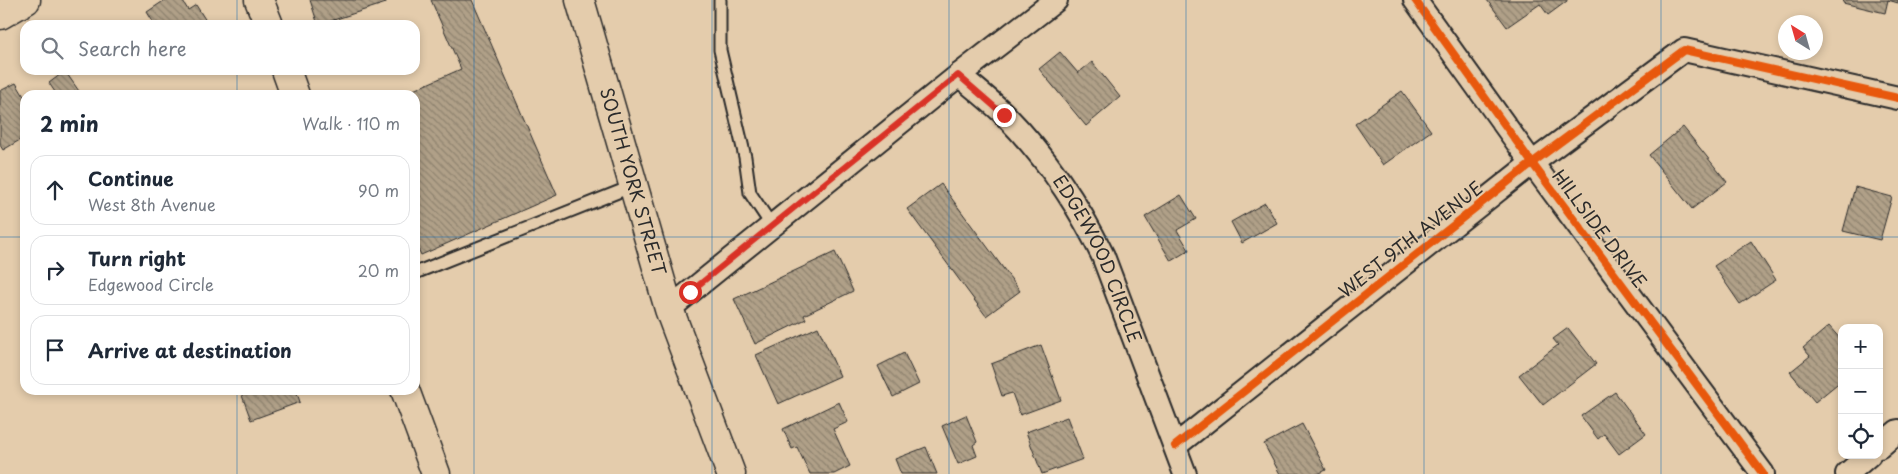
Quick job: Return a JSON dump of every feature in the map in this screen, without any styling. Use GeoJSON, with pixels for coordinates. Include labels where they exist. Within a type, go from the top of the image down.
{"type":"FeatureCollection","features":[{"type":"Feature","properties":{"kind":"main road"},"geometry":{"type":"LineString","coordinates":[[0,15],[26,0]]}},
{"type":"Feature","properties":{"kind":"main road"},"geometry":{"type":"LineString","coordinates":[[259,0],[267,20]]}},
{"type":"Feature","properties":{"kind":"main road","name":"SOUTH YORK STREET"},"geometry":{"type":"LineString","coordinates":[[580,0],[669,309],[731,474]]}},
{"type":"Feature","properties":{"kind":"main road"},"geometry":{"type":"LineString","coordinates":[[288,75],[293,90]]}},
{"type":"Feature","properties":{"kind":"main road"},"geometry":{"type":"LineString","coordinates":[[407,395],[436,474]]}},
{"type":"Feature","properties":{"kind":"street"},"geometry":{"type":"LineString","coordinates":[[669,309],[958,75],[1056,0]]}},
{"type":"Feature","properties":{"kind":"street","name":"HILLSIDE DRIVE"},"geometry":{"type":"LineString","coordinates":[[1415,0],[1532,164],[1763,474]]}},
{"type":"Feature","properties":{"kind":"street","name":"WEST 9TH AVENUE"},"geometry":{"type":"LineString","coordinates":[[1175,446],[1532,164],[1684,50],[1898,98]]}},
{"type":"Feature","properties":{"kind":"street","name":"EDGEWOOD CIRCLE"},"geometry":{"type":"LineString","coordinates":[[958,75],[1004,115],[1037,151],[1066,190],[1087,223],[1103,256],[1185,474]]}},
{"type":"Feature","properties":{"kind":"street"},"geometry":{"type":"LineString","coordinates":[[1883,444],[1898,431]]}},
{"type":"Feature","properties":{"kind":"street"},"geometry":{"type":"LineString","coordinates":[[1848,474],[1865,459]]}},
{"type":"Feature","properties":{"kind":"lane"},"geometry":{"type":"LineString","coordinates":[[720,0],[720,50],[745,157],[750,193],[772,226]]}},
{"type":"Feature","properties":{"kind":"lane"},"geometry":{"type":"LineString","coordinates":[[420,271],[634,186]]}},
{"type":"Feature","properties":{"kind":"building"},"geometry":{"type":"Polygon","coordinates":[[[165,0],[182,0],[188,10],[196,5],[205,20],[152,20],[147,12],[165,0]]]}},
{"type":"Feature","properties":{"kind":"building"},"geometry":{"type":"Polygon","coordinates":[[[310,0],[385,0],[386,3],[333,20],[316,20],[310,0]]]}},
{"type":"Feature","properties":{"kind":"building"},"geometry":{"type":"Polygon","coordinates":[[[431,0],[472,0],[557,195],[421,255],[420,90],[413,90],[461,69],[431,0]]]}},
{"type":"Feature","properties":{"kind":"building"},"geometry":{"type":"Polygon","coordinates":[[[1487,0],[1567,1],[1548,15],[1540,4],[1507,27],[1487,0]]]}},
{"type":"Feature","properties":{"kind":"building"},"geometry":{"type":"Polygon","coordinates":[[[1844,0],[1888,0],[1885,13],[1843,3],[1844,0]]]}},
{"type":"Feature","properties":{"kind":"building"},"geometry":{"type":"Polygon","coordinates":[[[1060,52],[1078,73],[1092,62],[1120,97],[1086,126],[1039,69],[1060,52]]]}},
{"type":"Feature","properties":{"kind":"building"},"geometry":{"type":"Polygon","coordinates":[[[60,75],[68,75],[78,90],[54,90],[49,83],[60,75]]]}},
{"type":"Feature","properties":{"kind":"building"},"geometry":{"type":"Polygon","coordinates":[[[16,83],[20,90],[20,140],[3,150],[0,145],[0,91],[16,83]]]}},
{"type":"Feature","properties":{"kind":"building"},"geometry":{"type":"Polygon","coordinates":[[[1402,91],[1431,131],[1383,165],[1355,124],[1402,91]]]}},
{"type":"Feature","properties":{"kind":"building"},"geometry":{"type":"Polygon","coordinates":[[[1683,127],[1727,182],[1692,209],[1649,155],[1683,127]]]}},
{"type":"Feature","properties":{"kind":"building"},"geometry":{"type":"Polygon","coordinates":[[[941,184],[1020,291],[986,316],[907,209],[941,184]]]}},
{"type":"Feature","properties":{"kind":"building"},"geometry":{"type":"Polygon","coordinates":[[[1855,187],[1892,197],[1880,240],[1843,231],[1855,187]]]}},
{"type":"Feature","properties":{"kind":"building"},"geometry":{"type":"Polygon","coordinates":[[[1181,195],[1196,219],[1177,230],[1189,250],[1171,261],[1145,217],[1181,195]]]}},
{"type":"Feature","properties":{"kind":"building"},"geometry":{"type":"Polygon","coordinates":[[[1265,203],[1277,223],[1242,243],[1231,222],[1265,203]]]}},
{"type":"Feature","properties":{"kind":"building"},"geometry":{"type":"Polygon","coordinates":[[[1751,241],[1776,280],[1740,304],[1714,266],[1751,241]]]}},
{"type":"Feature","properties":{"kind":"building"},"geometry":{"type":"Polygon","coordinates":[[[835,252],[853,291],[804,315],[806,319],[755,344],[734,299],[835,252]]]}},
{"type":"Feature","properties":{"kind":"building"},"geometry":{"type":"Polygon","coordinates":[[[1829,326],[1838,336],[1838,383],[1815,402],[1790,372],[1810,356],[1803,348],[1829,326]]]}},
{"type":"Feature","properties":{"kind":"building"},"geometry":{"type":"Polygon","coordinates":[[[818,327],[840,376],[778,404],[756,355],[818,327]]]}},
{"type":"Feature","properties":{"kind":"building"},"geometry":{"type":"Polygon","coordinates":[[[1568,328],[1596,364],[1543,405],[1519,375],[1558,345],[1553,339],[1568,328]]]}},
{"type":"Feature","properties":{"kind":"building"},"geometry":{"type":"Polygon","coordinates":[[[1041,345],[1061,400],[1020,415],[1012,393],[1002,396],[991,364],[1041,345]]]}},
{"type":"Feature","properties":{"kind":"building"},"geometry":{"type":"Polygon","coordinates":[[[904,353],[919,384],[893,397],[878,366],[904,353]]]}},
{"type":"Feature","properties":{"kind":"building"},"geometry":{"type":"Polygon","coordinates":[[[1615,392],[1646,434],[1619,454],[1604,434],[1598,439],[1581,416],[1615,392]]]}},
{"type":"Feature","properties":{"kind":"building"},"geometry":{"type":"Polygon","coordinates":[[[242,395],[298,395],[300,402],[251,420],[242,395]]]}},
{"type":"Feature","properties":{"kind":"building"},"geometry":{"type":"Polygon","coordinates":[[[839,402],[848,422],[833,429],[850,466],[834,474],[810,474],[797,447],[792,449],[783,429],[839,402]]]}},
{"type":"Feature","properties":{"kind":"building"},"geometry":{"type":"Polygon","coordinates":[[[966,415],[977,442],[973,445],[977,456],[958,464],[942,426],[966,415]]]}},
{"type":"Feature","properties":{"kind":"building"},"geometry":{"type":"Polygon","coordinates":[[[1067,417],[1083,459],[1042,474],[1026,432],[1067,417]]]}},
{"type":"Feature","properties":{"kind":"building"},"geometry":{"type":"Polygon","coordinates":[[[1302,424],[1326,470],[1318,474],[1280,474],[1264,444],[1302,424]]]}},
{"type":"Feature","properties":{"kind":"building"},"geometry":{"type":"Polygon","coordinates":[[[926,447],[937,474],[901,474],[895,459],[926,447]]]}},
{"type":"Feature","properties":{"kind":"cycle path"},"geometry":{"type":"LineString","coordinates":[[1415,0],[1532,163],[1763,474]]}},
{"type":"Feature","properties":{"kind":"cycle path"},"geometry":{"type":"LineString","coordinates":[[1175,446],[1532,163],[1684,50],[1898,98]]}},
{"type":"Feature","properties":{"kind":"route"},"geometry":{"type":"LineString","coordinates":[[690,292],[958,75],[1004,115]]}}]}
